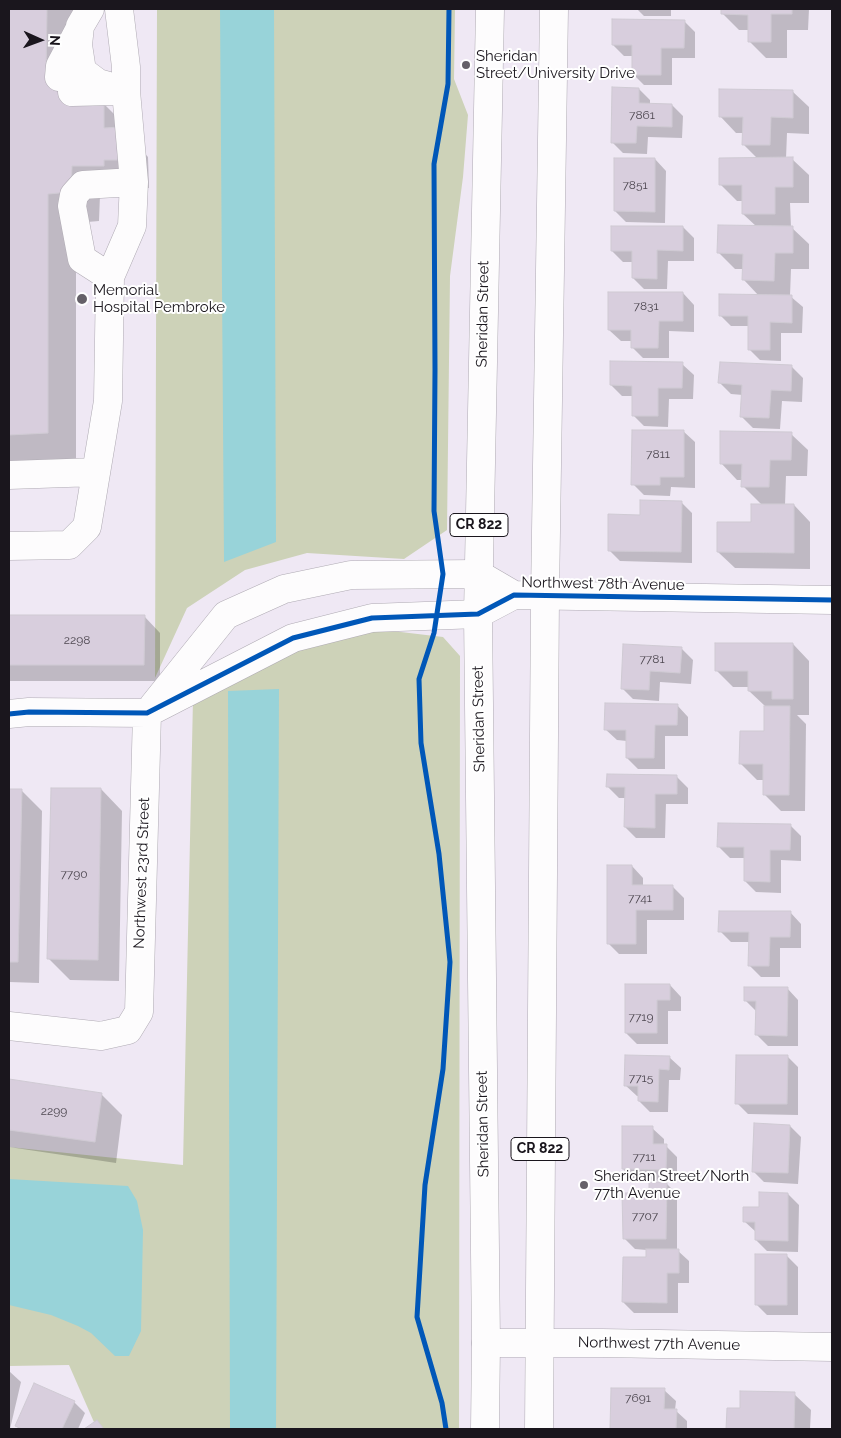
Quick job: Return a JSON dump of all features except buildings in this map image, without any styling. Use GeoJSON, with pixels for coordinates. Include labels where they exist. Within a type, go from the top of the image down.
{"type":"FeatureCollection","features":[{"type":"Feature","properties":{"kind":"main road"},"geometry":{"type":"LineString","coordinates":[[9,546],[69,545],[88,527],[108,401],[110,277],[132,226],[134,182],[126,91],[126,67],[119,9]]}},
{"type":"Feature","properties":{"kind":"main road","name":"Sheridan Street"},"geometry":{"type":"LineString","coordinates":[[485,1429],[486,1343],[478,574],[490,9]]}},
{"type":"Feature","properties":{"kind":"main road","name":"CR 822"},"geometry":{"type":"LineString","coordinates":[[539,1429],[538,1343],[545,596],[554,9]]}},
{"type":"Feature","properties":{"kind":"main road"},"geometry":{"type":"LineString","coordinates":[[85,18],[78,46],[82,71],[98,83],[126,91]]}},
{"type":"Feature","properties":{"kind":"main road"},"geometry":{"type":"LineString","coordinates":[[85,18],[60,66],[65,84],[126,91]]}},
{"type":"Feature","properties":{"kind":"main road"},"geometry":{"type":"LineString","coordinates":[[110,277],[82,259],[72,206],[74,195],[83,186],[134,182]]}},
{"type":"Feature","properties":{"kind":"main road"},"geometry":{"type":"LineString","coordinates":[[9,475],[96,472]]}},
{"type":"Feature","properties":{"kind":"main road"},"geometry":{"type":"LineString","coordinates":[[147,713],[226,615],[284,589],[351,575],[478,574]]}},
{"type":"Feature","properties":{"kind":"main road","name":"Northwest 78th Avenue"},"geometry":{"type":"LineString","coordinates":[[478,574],[514,595],[832,600]]}},
{"type":"Feature","properties":{"kind":"main road","name":"Northwest 78th Avenue"},"geometry":{"type":"LineString","coordinates":[[9,714],[29,712],[147,713],[293,638],[372,618],[478,614],[514,595]]}},
{"type":"Feature","properties":{"kind":"main road","name":"Northwest 23rd Street"},"geometry":{"type":"LineString","coordinates":[[9,1026],[101,1036],[128,1030],[138,1012],[147,713]]}},
{"type":"Feature","properties":{"kind":"main road","name":"Northwest 77th Avenue"},"geometry":{"type":"LineString","coordinates":[[486,1343],[832,1347]]}},
{"type":"Feature","properties":{"kind":"green space"},"geometry":{"type":"Polygon","coordinates":[[[157,9],[455,9],[454,79],[468,115],[463,177],[450,276],[447,530],[404,559],[307,553],[245,570],[187,608],[155,678],[157,9]]]}},
{"type":"Feature","properties":{"kind":"green space"},"geometry":{"type":"Polygon","coordinates":[[[384,630],[443,637],[460,656],[459,1429],[97,1429],[69,1365],[9,1366],[9,1147],[183,1165],[193,699],[283,652],[337,633],[384,630]]]}},
{"type":"Feature","properties":{"kind":"water"},"geometry":{"type":"Polygon","coordinates":[[[220,9],[274,9],[276,542],[224,562],[220,9]]]}},
{"type":"Feature","properties":{"kind":"water"},"geometry":{"type":"Polygon","coordinates":[[[279,689],[276,1429],[230,1429],[228,691],[279,689]]]}},
{"type":"Feature","properties":{"kind":"water"},"geometry":{"type":"Polygon","coordinates":[[[9,1179],[128,1186],[137,1201],[143,1230],[141,1331],[129,1356],[115,1356],[91,1333],[78,1326],[51,1315],[9,1305],[9,1179]]]}},
{"type":"Feature","properties":{"kind":"cycle path"},"geometry":{"type":"LineString","coordinates":[[446,1429],[442,1403],[417,1317],[425,1185],[443,1069],[450,962],[439,854],[421,743],[419,679],[434,633],[443,574],[434,511],[434,164],[448,84],[449,9]]}},
{"type":"Feature","properties":{"kind":"cycle path"},"geometry":{"type":"LineString","coordinates":[[9,714],[29,712],[147,713],[293,638],[372,618],[478,614],[514,595],[832,600]]}},
{"type":"Feature","properties":{"kind":"place","name":"Sheridan Street/University Drive"},"geometry":{"type":"Point","coordinates":[466,65]}},
{"type":"Feature","properties":{"kind":"place","name":"Memorial Hospital Pembroke"},"geometry":{"type":"Point","coordinates":[82,299]}},
{"type":"Feature","properties":{"kind":"place","name":"Sheridan Street/North 77th Avenue"},"geometry":{"type":"Point","coordinates":[584,1185]}}]}
